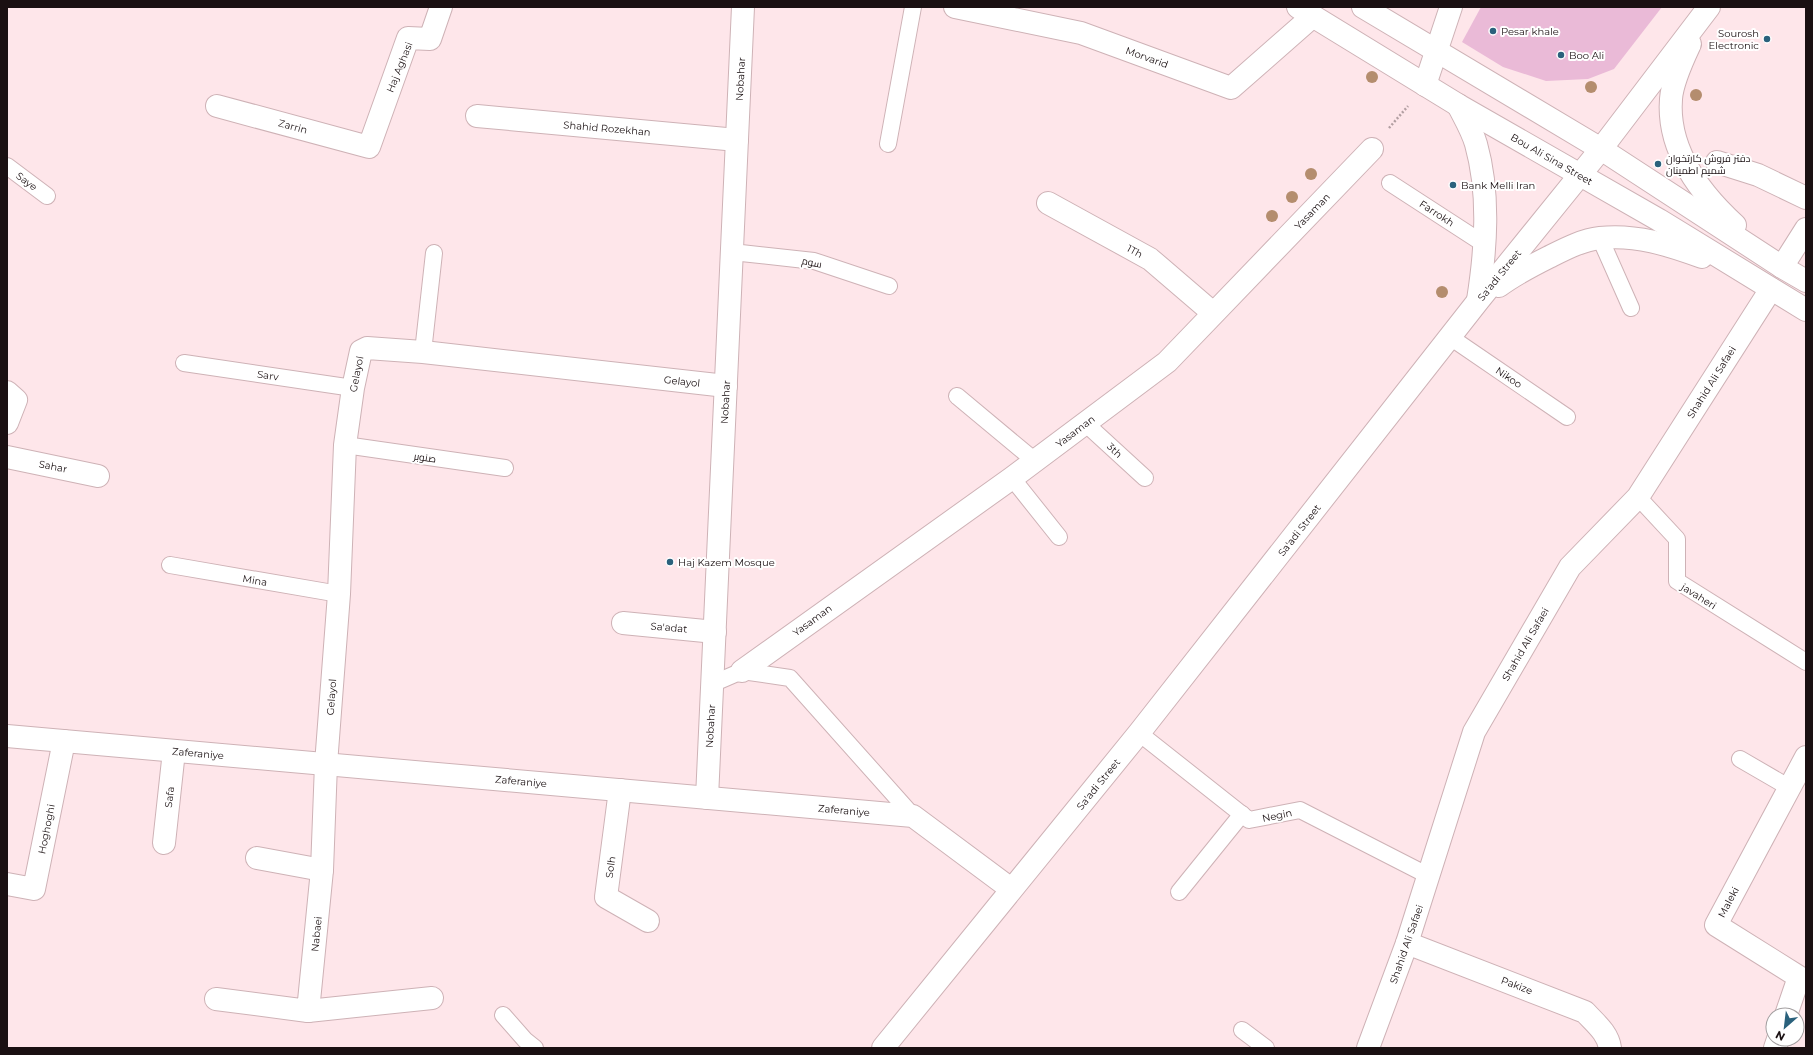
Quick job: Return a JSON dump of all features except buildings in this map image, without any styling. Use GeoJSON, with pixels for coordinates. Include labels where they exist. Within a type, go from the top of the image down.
{"type":"FeatureCollection","features":[{"type":"Feature","properties":{"kind":"street","name":"Haj Aghasi"},"geometry":{"type":"LineString","coordinates":[[369,147],[408,38],[430,39],[441,7]]}},
{"type":"Feature","properties":{"kind":"street","name":"Nobahar"},"geometry":{"type":"LineString","coordinates":[[707,798],[743,7]]}},
{"type":"Feature","properties":{"kind":"street","name":"Morvarid"},"geometry":{"type":"LineString","coordinates":[[955,7],[980,10],[1081,34],[1231,88],[1306,11]]}},
{"type":"Feature","properties":{"kind":"street"},"geometry":{"type":"LineString","coordinates":[[1363,7],[1436,52],[1601,149],[1782,267],[1806,281]]}},
{"type":"Feature","properties":{"kind":"street"},"geometry":{"type":"LineString","coordinates":[[1425,85],[1451,7]]}},
{"type":"Feature","properties":{"kind":"street","name":"Bou Ali Sina Street"},"geometry":{"type":"LineString","coordinates":[[1306,11],[1458,105],[1659,220],[1806,310]]}},
{"type":"Feature","properties":{"kind":"street"},"geometry":{"type":"LineString","coordinates":[[1705,12],[1682,63],[1671,98],[1672,128],[1681,156],[1693,180],[1718,210],[1782,267]]}},
{"type":"Feature","properties":{"kind":"street","name":"Sa'adi Street"},"geometry":{"type":"LineString","coordinates":[[883,1048],[1139,733],[1478,301],[1601,149],[1705,12]]}},
{"type":"Feature","properties":{"kind":"street"},"geometry":{"type":"LineString","coordinates":[[1458,105],[1476,142],[1482,171],[1485,222],[1483,270],[1478,301]]}},
{"type":"Feature","properties":{"kind":"street","name":"Zarrin"},"geometry":{"type":"LineString","coordinates":[[217,106],[369,147]]}},
{"type":"Feature","properties":{"kind":"street","name":"Shahid Rozekhan"},"geometry":{"type":"LineString","coordinates":[[477,116],[737,140]]}},
{"type":"Feature","properties":{"kind":"street","name":"Yasaman"},"geometry":{"type":"LineString","coordinates":[[742,671],[1012,478],[1167,362],[1372,149]]}},
{"type":"Feature","properties":{"kind":"street"},"geometry":{"type":"LineString","coordinates":[[1717,162],[1758,175],[1806,198]]}},
{"type":"Feature","properties":{"kind":"street","name":"1Th"},"geometry":{"type":"LineString","coordinates":[[1048,203],[1150,259],[1213,313]]}},
{"type":"Feature","properties":{"kind":"street"},"geometry":{"type":"LineString","coordinates":[[1782,267],[1806,229]]}},
{"type":"Feature","properties":{"kind":"street"},"geometry":{"type":"LineString","coordinates":[[1478,301],[1519,272],[1572,246],[1600,238],[1634,238],[1662,243],[1704,258],[1770,289]]}},
{"type":"Feature","properties":{"kind":"street","name":"Shahid Ali Safaei"},"geometry":{"type":"LineString","coordinates":[[1368,1048],[1407,943],[1474,732],[1570,567],[1638,497],[1770,289]]}},
{"type":"Feature","properties":{"kind":"street","name":"Gelayol"},"geometry":{"type":"LineString","coordinates":[[326,764],[340,594],[345,445],[360,351],[367,348],[423,352],[726,386]]}},
{"type":"Feature","properties":{"kind":"street"},"geometry":{"type":"LineString","coordinates":[[7,392],[16,400],[7,423]]}},
{"type":"Feature","properties":{"kind":"street","name":"Sahar"},"geometry":{"type":"LineString","coordinates":[[7,457],[98,476]]}},
{"type":"Feature","properties":{"kind":"street","name":"Sa'adat"},"geometry":{"type":"LineString","coordinates":[[623,623],[714,632]]}},
{"type":"Feature","properties":{"kind":"street","name":"Zaferaniye"},"geometry":{"type":"LineString","coordinates":[[7,736],[913,816]]}},
{"type":"Feature","properties":{"kind":"street","name":"Hoghoghi"},"geometry":{"type":"LineString","coordinates":[[7,884],[34,889],[64,741]]}},
{"type":"Feature","properties":{"kind":"street","name":"Safa"},"geometry":{"type":"LineString","coordinates":[[164,843],[174,751]]}},
{"type":"Feature","properties":{"kind":"street","name":"Maleki"},"geometry":{"type":"LineString","coordinates":[[1789,1007],[1799,977],[1716,925],[1806,757]]}},
{"type":"Feature","properties":{"kind":"street","name":"Nabaei"},"geometry":{"type":"LineString","coordinates":[[308,1011],[322,870],[326,764]]}},
{"type":"Feature","properties":{"kind":"street","name":"Solh"},"geometry":{"type":"LineString","coordinates":[[620,790],[606,896],[648,920]]}},
{"type":"Feature","properties":{"kind":"street"},"geometry":{"type":"LineString","coordinates":[[913,816],[1011,889]]}},
{"type":"Feature","properties":{"kind":"street"},"geometry":{"type":"LineString","coordinates":[[257,858],[322,870]]}},
{"type":"Feature","properties":{"kind":"street","name":"Pakize"},"geometry":{"type":"LineString","coordinates":[[1407,943],[1585,1012],[1599,1027],[1609,1041],[1610,1048]]}},
{"type":"Feature","properties":{"kind":"street"},"geometry":{"type":"LineString","coordinates":[[216,999],[308,1011],[432,998]]}},
{"type":"Feature","properties":{"kind":"lane"},"geometry":{"type":"LineString","coordinates":[[888,144],[913,7]]}},
{"type":"Feature","properties":{"kind":"lane","name":"Saye"},"geometry":{"type":"LineString","coordinates":[[7,166],[47,196]]}},
{"type":"Feature","properties":{"kind":"lane","name":"Farrokh"},"geometry":{"type":"LineString","coordinates":[[1390,183],[1484,244]]}},
{"type":"Feature","properties":{"kind":"lane"},"geometry":{"type":"LineString","coordinates":[[1600,238],[1632,308]]}},
{"type":"Feature","properties":{"kind":"lane","name":"سوم"},"geometry":{"type":"LineString","coordinates":[[732,252],[814,261],[890,286]]}},
{"type":"Feature","properties":{"kind":"lane"},"geometry":{"type":"LineString","coordinates":[[423,352],[434,253]]}},
{"type":"Feature","properties":{"kind":"lane","name":"Nikoo"},"geometry":{"type":"LineString","coordinates":[[1450,337],[1567,417]]}},
{"type":"Feature","properties":{"kind":"lane","name":"Sarv"},"geometry":{"type":"LineString","coordinates":[[184,363],[353,388]]}},
{"type":"Feature","properties":{"kind":"lane"},"geometry":{"type":"LineString","coordinates":[[957,396],[1035,461]]}},
{"type":"Feature","properties":{"kind":"lane","name":"3th"},"geometry":{"type":"LineString","coordinates":[[1085,423],[1145,478]]}},
{"type":"Feature","properties":{"kind":"lane","name":"صنوبر"},"geometry":{"type":"LineString","coordinates":[[345,445],[505,468]]}},
{"type":"Feature","properties":{"kind":"lane"},"geometry":{"type":"LineString","coordinates":[[1012,478],[1059,536]]}},
{"type":"Feature","properties":{"kind":"lane","name":"javaheri"},"geometry":{"type":"LineString","coordinates":[[1638,497],[1676,538],[1677,581],[1806,662]]}},
{"type":"Feature","properties":{"kind":"lane","name":"Mina"},"geometry":{"type":"LineString","coordinates":[[170,565],[340,594]]}},
{"type":"Feature","properties":{"kind":"lane"},"geometry":{"type":"LineString","coordinates":[[712,684],[742,671],[790,678],[913,816]]}},
{"type":"Feature","properties":{"kind":"lane","name":"Negin"},"geometry":{"type":"LineString","coordinates":[[1139,733],[1249,820],[1300,810],[1429,876]]}},
{"type":"Feature","properties":{"kind":"lane"},"geometry":{"type":"LineString","coordinates":[[1740,759],[1790,788]]}},
{"type":"Feature","properties":{"kind":"lane"},"geometry":{"type":"LineString","coordinates":[[1179,892],[1242,814]]}},
{"type":"Feature","properties":{"kind":"lane"},"geometry":{"type":"LineString","coordinates":[[502,1015],[525,1040],[535,1048]]}},
{"type":"Feature","properties":{"kind":"lane"},"geometry":{"type":"LineString","coordinates":[[1242,1030],[1266,1048]]}},
{"type":"Feature","properties":{"kind":"path"},"geometry":{"type":"LineString","coordinates":[[1372,149],[1425,85]]}},
{"type":"Feature","properties":{"kind":"place","name":"Pesar khale"},"geometry":{"type":"Point","coordinates":[1493,31]}},
{"type":"Feature","properties":{"kind":"place","name":"Sourosh Electronic"},"geometry":{"type":"Point","coordinates":[1767,39]}},
{"type":"Feature","properties":{"kind":"place","name":"Boo Ali"},"geometry":{"type":"Point","coordinates":[1561,55]}},
{"type":"Feature","properties":{"kind":"place","name":"دفتر فروش کارتخوان شمیم اطمینان"},"geometry":{"type":"Point","coordinates":[1658,164]}},
{"type":"Feature","properties":{"kind":"place","name":"Bank Melli Iran"},"geometry":{"type":"Point","coordinates":[1453,185]}},
{"type":"Feature","properties":{"kind":"place","name":"Haj Kazem Mosque"},"geometry":{"type":"Point","coordinates":[670,562]}}]}
